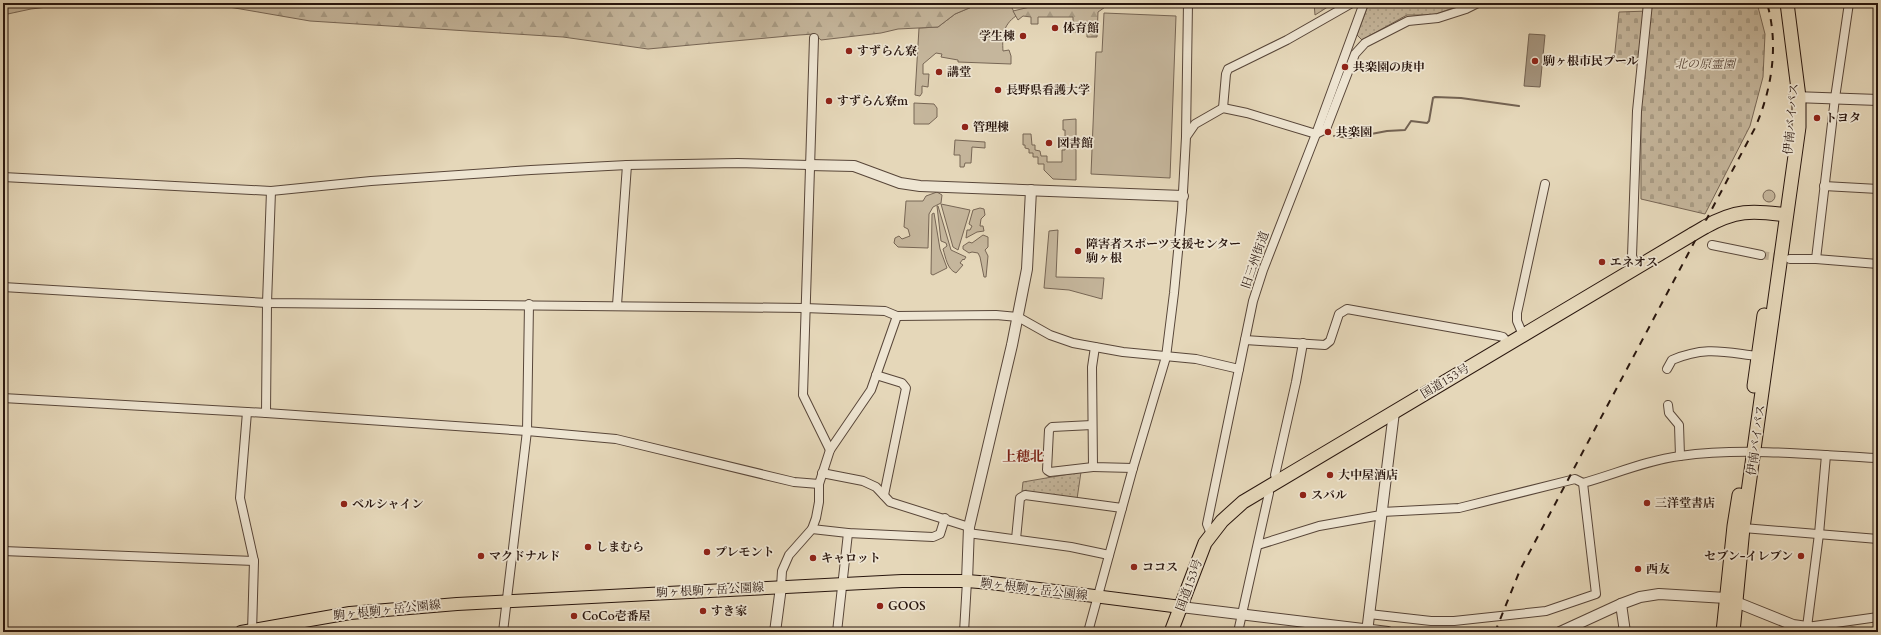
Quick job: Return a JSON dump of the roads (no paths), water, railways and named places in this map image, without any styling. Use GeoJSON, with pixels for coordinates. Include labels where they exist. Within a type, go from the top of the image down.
{"type":"FeatureCollection","features":[{"type":"Feature","properties":{"kind":"highway","name":"伊南バイパス"},"geometry":{"type":"LineString","coordinates":[[1733,632],[1731,599],[1734,526],[1750,452],[1796,97],[1795,71],[1788,3]]}},
{"type":"Feature","properties":{"kind":"highway","name":"国道153号"},"geometry":{"type":"LineString","coordinates":[[1171,632],[1201,553],[1211,534],[1231,512],[1243,502],[1508,343],[1719,219],[1740,212],[1756,211],[1782,214]]}},
{"type":"Feature","properties":{"kind":"highway","name":"伊南バイパス"},"geometry":{"type":"LineString","coordinates":[[1723,632],[1731,599],[1743,528],[1758,356],[1782,214]]}},
{"type":"Feature","properties":{"kind":"main road","name":"駒ヶ根駒ヶ岳公園線"},"geometry":{"type":"LineString","coordinates":[[248,631],[305,619],[369,610],[781,586],[902,581],[967,581],[1098,596],[1181,608]]}},
{"type":"Feature","properties":{"kind":"street"},"geometry":{"type":"LineString","coordinates":[[1088,632],[1133,468],[1166,357],[1174,293],[1183,196],[1186,137],[1188,3]]}},
{"type":"Feature","properties":{"kind":"street"},"geometry":{"type":"LineString","coordinates":[[1222,108],[1226,74],[1228,69],[1287,40],[1352,3]]}},
{"type":"Feature","properties":{"kind":"street","name":"旧三州街道"},"geometry":{"type":"LineString","coordinates":[[1211,534],[1207,524],[1245,340],[1263,270],[1316,134],[1364,3]]}},
{"type":"Feature","properties":{"kind":"street"},"geometry":{"type":"LineString","coordinates":[[1186,137],[1195,124],[1222,108],[1247,113],[1316,134],[1326,129],[1355,54],[1361,46],[1408,21],[1438,18],[1466,9],[1478,3]]}},
{"type":"Feature","properties":{"kind":"street"},"geometry":{"type":"LineString","coordinates":[[1637,268],[1632,256],[1637,118],[1639,83],[1648,3]]}},
{"type":"Feature","properties":{"kind":"street"},"geometry":{"type":"LineString","coordinates":[[1816,259],[1835,98],[1849,3]]}},
{"type":"Feature","properties":{"kind":"street"},"geometry":{"type":"LineString","coordinates":[[814,38],[804,308],[803,395],[830,450]]}},
{"type":"Feature","properties":{"kind":"street"},"geometry":{"type":"LineString","coordinates":[[1796,97],[1878,100]]}},
{"type":"Feature","properties":{"kind":"street"},"geometry":{"type":"LineString","coordinates":[[3,177],[271,191],[478,174],[627,165],[738,163],[854,166],[900,183],[920,186],[1183,196]]}},
{"type":"Feature","properties":{"kind":"street"},"geometry":{"type":"LineString","coordinates":[[617,305],[627,165]]}},
{"type":"Feature","properties":{"kind":"street"},"geometry":{"type":"LineString","coordinates":[[1523,335],[1517,321],[1517,313],[1545,184]]}},
{"type":"Feature","properties":{"kind":"street"},"geometry":{"type":"LineString","coordinates":[[1824,186],[1878,189]]}},
{"type":"Feature","properties":{"kind":"street"},"geometry":{"type":"LineString","coordinates":[[964,632],[969,530],[1018,317],[1027,269],[1031,190]]}},
{"type":"Feature","properties":{"kind":"street"},"geometry":{"type":"LineString","coordinates":[[266,413],[267,303],[271,191]]}},
{"type":"Feature","properties":{"kind":"street"},"geometry":{"type":"LineString","coordinates":[[1712,245],[1761,255]]}},
{"type":"Feature","properties":{"kind":"street"},"geometry":{"type":"LineString","coordinates":[[1790,259],[1816,259],[1878,264]]}},
{"type":"Feature","properties":{"kind":"street"},"geometry":{"type":"LineString","coordinates":[[3,287],[267,303],[529,304],[804,308],[885,311],[897,316],[996,315],[1018,317],[1050,335],[1074,343],[1166,357],[1196,359],[1239,369]]}},
{"type":"Feature","properties":{"kind":"street"},"geometry":{"type":"LineString","coordinates":[[503,632],[508,601],[510,570],[517,530],[527,431],[529,304]]}},
{"type":"Feature","properties":{"kind":"street"},"geometry":{"type":"LineString","coordinates":[[1245,340],[1325,345],[1330,342],[1339,314],[1347,309],[1499,336],[1503,337],[1508,343]]}},
{"type":"Feature","properties":{"kind":"street"},"geometry":{"type":"LineString","coordinates":[[775,632],[782,571],[789,554],[812,529],[819,502],[822,473],[830,450],[871,390],[897,316]]}},
{"type":"Feature","properties":{"kind":"street"},"geometry":{"type":"LineString","coordinates":[[1279,480],[1275,475],[1296,382],[1303,343]]}},
{"type":"Feature","properties":{"kind":"street"},"geometry":{"type":"LineString","coordinates":[[1093,467],[1092,367],[1095,347]]}},
{"type":"Feature","properties":{"kind":"street"},"geometry":{"type":"LineString","coordinates":[[1667,369],[1672,360],[1693,353],[1717,350],[1758,356]]}},
{"type":"Feature","properties":{"kind":"street"},"geometry":{"type":"LineString","coordinates":[[876,375],[902,383],[906,388],[884,495]]}},
{"type":"Feature","properties":{"kind":"street"},"geometry":{"type":"LineString","coordinates":[[3,398],[266,413],[527,431],[616,439],[794,482],[820,484]]}},
{"type":"Feature","properties":{"kind":"street"},"geometry":{"type":"LineString","coordinates":[[1668,404],[1669,413],[1678,425],[1680,456]]}},
{"type":"Feature","properties":{"kind":"street"},"geometry":{"type":"LineString","coordinates":[[247,412],[240,498],[254,561],[248,631]]}},
{"type":"Feature","properties":{"kind":"street"},"geometry":{"type":"LineString","coordinates":[[1367,631],[1394,412]]}},
{"type":"Feature","properties":{"kind":"street"},"geometry":{"type":"LineString","coordinates":[[1092,425],[1052,427],[1048,430],[1047,470],[1050,472],[1093,467],[1133,468]]}},
{"type":"Feature","properties":{"kind":"street"},"geometry":{"type":"LineString","coordinates":[[1258,544],[1319,526],[1382,513],[1459,508],[1575,479],[1583,483],[1680,456],[1750,452],[1878,458]]}},
{"type":"Feature","properties":{"kind":"street"},"geometry":{"type":"LineString","coordinates":[[1807,627],[1819,534],[1826,455]]}},
{"type":"Feature","properties":{"kind":"street"},"geometry":{"type":"LineString","coordinates":[[822,473],[863,481],[876,487],[890,502],[945,518],[969,530],[1109,554]]}},
{"type":"Feature","properties":{"kind":"street"},"geometry":{"type":"LineString","coordinates":[[1369,614],[1431,621],[1454,621],[1546,611],[1596,594],[1583,483]]}},
{"type":"Feature","properties":{"kind":"street"},"geometry":{"type":"LineString","coordinates":[[1238,632],[1269,494],[1267,488]]}},
{"type":"Feature","properties":{"kind":"street"},"geometry":{"type":"LineString","coordinates":[[1016,539],[1020,498],[1025,495],[1122,508]]}},
{"type":"Feature","properties":{"kind":"street"},"geometry":{"type":"LineString","coordinates":[[812,529],[848,533],[933,537],[940,534],[945,518]]}},
{"type":"Feature","properties":{"kind":"street"},"geometry":{"type":"LineString","coordinates":[[1743,528],[1878,539]]}},
{"type":"Feature","properties":{"kind":"street"},"geometry":{"type":"LineString","coordinates":[[837,632],[848,533]]}},
{"type":"Feature","properties":{"kind":"street"},"geometry":{"type":"LineString","coordinates":[[3,551],[254,561]]}},
{"type":"Feature","properties":{"kind":"street"},"geometry":{"type":"LineString","coordinates":[[1560,632],[1621,604],[1640,597],[1659,594],[1731,599],[1792,629],[1878,615]]}},
{"type":"Feature","properties":{"kind":"street"},"geometry":{"type":"LineString","coordinates":[[1621,604],[1625,620],[1625,632]]}},
{"type":"Feature","properties":{"kind":"street"},"geometry":{"type":"LineString","coordinates":[[1181,608],[1367,631],[1388,632]]}},
{"type":"Feature","properties":{"kind":"waterway"},"geometry":{"type":"LineString","coordinates":[[1334,136],[1350,138],[1387,131],[1405,130],[1411,121],[1427,123],[1429,121],[1433,98],[1435,97],[1461,98],[1519,106]]}},
{"type":"Feature","properties":{"kind":"tunnel"},"geometry":{"type":"LineString","coordinates":[[1761,255],[1784,258]]}},
{"type":"Feature","properties":{"kind":"railway"},"geometry":{"type":"LineString","coordinates":[[1495,632],[1520,570],[1755,128],[1766,98],[1772,67],[1773,35],[1767,3]]}},
{"type":"Feature","properties":{"kind":"place","name":"体育館"},"geometry":{"type":"Point","coordinates":[1055,28]}},
{"type":"Feature","properties":{"kind":"place","name":"学生棟"},"geometry":{"type":"Point","coordinates":[1023,36]}},
{"type":"Feature","properties":{"kind":"place","name":"すずらん寮"},"geometry":{"type":"Point","coordinates":[849,51]}},
{"type":"Feature","properties":{"kind":"place","name":"駒ヶ根市民プール"},"geometry":{"type":"Point","coordinates":[1535,61]}},
{"type":"Feature","properties":{"kind":"place","name":"共楽園の庚申"},"geometry":{"type":"Point","coordinates":[1345,67]}},
{"type":"Feature","properties":{"kind":"place","name":"講堂"},"geometry":{"type":"Point","coordinates":[939,72]}},
{"type":"Feature","properties":{"kind":"place","name":"長野県看護大学"},"geometry":{"type":"Point","coordinates":[998,90]}},
{"type":"Feature","properties":{"kind":"place","name":"すずらん寮m"},"geometry":{"type":"Point","coordinates":[829,101]}},
{"type":"Feature","properties":{"kind":"place","name":"トヨタ"},"geometry":{"type":"Point","coordinates":[1817,118]}},
{"type":"Feature","properties":{"kind":"place","name":"管理棟"},"geometry":{"type":"Point","coordinates":[965,127]}},
{"type":"Feature","properties":{"kind":"place","name":"共楽園"},"geometry":{"type":"Point","coordinates":[1328,132]}},
{"type":"Feature","properties":{"kind":"place","name":"図書館"},"geometry":{"type":"Point","coordinates":[1049,143]}},
{"type":"Feature","properties":{"kind":"place","name":"障害者スポーツ支援センター 駒ヶ根"},"geometry":{"type":"Point","coordinates":[1078,251]}},
{"type":"Feature","properties":{"kind":"place","name":"エネオス"},"geometry":{"type":"Point","coordinates":[1602,262]}},
{"type":"Feature","properties":{"kind":"place","name":"大中屋酒店"},"geometry":{"type":"Point","coordinates":[1330,475]}},
{"type":"Feature","properties":{"kind":"place","name":"スバル"},"geometry":{"type":"Point","coordinates":[1303,495]}},
{"type":"Feature","properties":{"kind":"place","name":"三洋堂書店"},"geometry":{"type":"Point","coordinates":[1647,503]}},
{"type":"Feature","properties":{"kind":"place","name":"ベルシャイン"},"geometry":{"type":"Point","coordinates":[344,504]}},
{"type":"Feature","properties":{"kind":"place","name":"しまむら"},"geometry":{"type":"Point","coordinates":[588,547]}},
{"type":"Feature","properties":{"kind":"place","name":"プレモント"},"geometry":{"type":"Point","coordinates":[707,552]}},
{"type":"Feature","properties":{"kind":"place","name":"マクドナルド"},"geometry":{"type":"Point","coordinates":[481,556]}},
{"type":"Feature","properties":{"kind":"place","name":"セブン-イレブン"},"geometry":{"type":"Point","coordinates":[1801,556]}},
{"type":"Feature","properties":{"kind":"place","name":"キャロット"},"geometry":{"type":"Point","coordinates":[813,558]}},
{"type":"Feature","properties":{"kind":"place","name":"ココス"},"geometry":{"type":"Point","coordinates":[1134,567]}},
{"type":"Feature","properties":{"kind":"place","name":"西友"},"geometry":{"type":"Point","coordinates":[1638,569]}},
{"type":"Feature","properties":{"kind":"place","name":"GOOS"},"geometry":{"type":"Point","coordinates":[880,606]}},
{"type":"Feature","properties":{"kind":"place","name":"すき家"},"geometry":{"type":"Point","coordinates":[703,611]}},
{"type":"Feature","properties":{"kind":"place","name":"CoCo壱番屋"},"geometry":{"type":"Point","coordinates":[574,616]}},
{"type":"Feature","properties":{"kind":"district","name":"上穂北"},"geometry":{"type":"Point","coordinates":[1023,456]}},
{"type":"Feature","properties":{"kind":"park label","name":"北の原霊園"},"geometry":{"type":"Point","coordinates":[1705,64]}}]}
